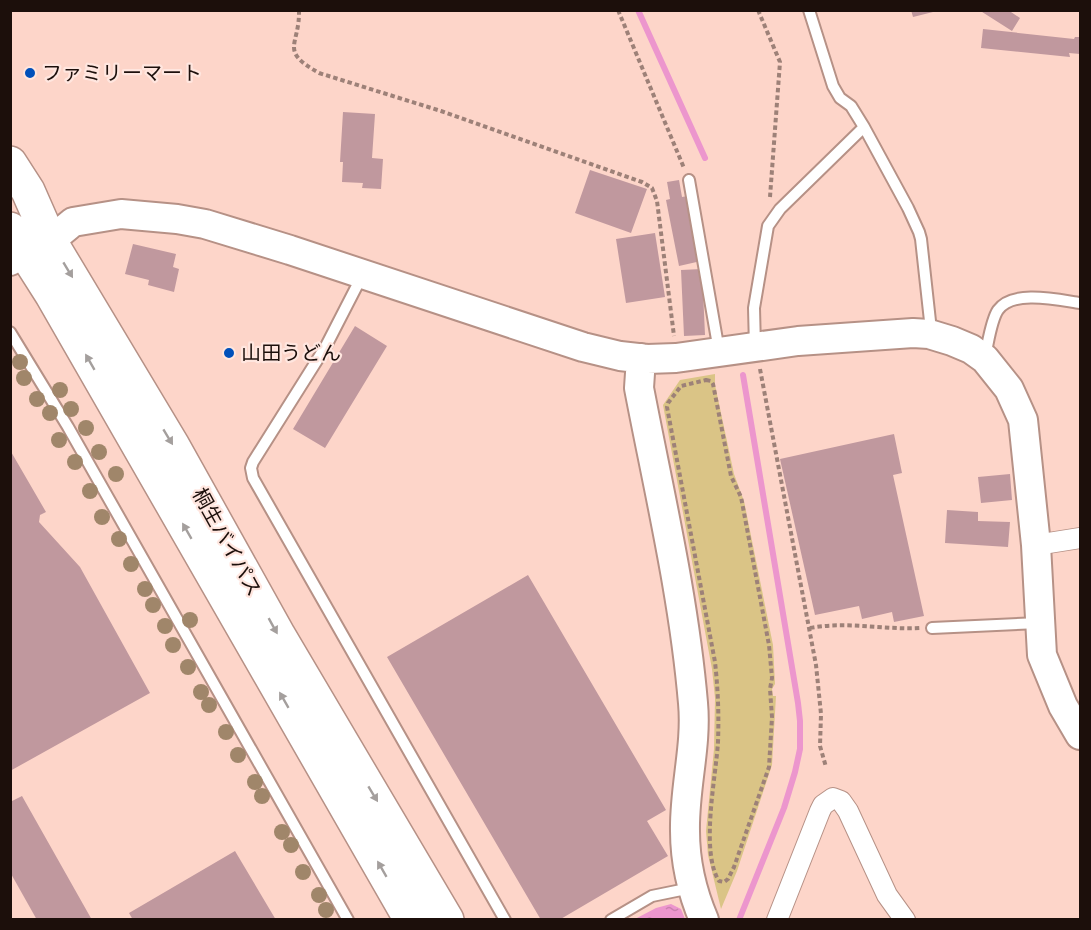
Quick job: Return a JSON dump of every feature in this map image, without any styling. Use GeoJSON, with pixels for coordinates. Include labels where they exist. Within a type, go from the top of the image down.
{"type":"FeatureCollection","features":[{"type":"Feature","properties":{"kind":"highway","name":"桐生バイパス"},"geometry":{"type":"LineString","coordinates":[[10,163],[28,191],[24,246],[411,920]]}},
{"type":"Feature","properties":{"kind":"highway","name":"桐生バイパス"},"geometry":{"type":"LineString","coordinates":[[24,246],[173,446],[279,636],[447,920]]}},
{"type":"Feature","properties":{"kind":"street"},"geometry":{"type":"LineString","coordinates":[[24,246],[73,222],[121,214],[151,215],[205,224],[583,347],[641,358],[676,358],[720,352],[757,355],[893,333],[929,334],[952,341],[985,360],[1009,389],[1023,420],[1036,545],[1042,655],[1063,706],[1080,735]]}},
{"type":"Feature","properties":{"kind":"street"},"geometry":{"type":"LineString","coordinates":[[641,358],[639,388],[688,650],[693,734],[685,830],[693,888],[704,920]]}},
{"type":"Feature","properties":{"kind":"street"},"geometry":{"type":"LineString","coordinates":[[1036,545],[1080,538]]}},
{"type":"Feature","properties":{"kind":"street"},"geometry":{"type":"LineString","coordinates":[[777,920],[820,811],[823,805],[833,798],[841,801],[848,811],[887,896],[905,920]]}},
{"type":"Feature","properties":{"kind":"lane"},"geometry":{"type":"LineString","coordinates":[[808,10],[834,86],[840,98],[851,106],[864,127],[908,208],[921,239],[930,321],[929,334]]}},
{"type":"Feature","properties":{"kind":"lane"},"geometry":{"type":"LineString","coordinates":[[757,355],[754,308],[768,226],[780,209],[864,127]]}},
{"type":"Feature","properties":{"kind":"lane"},"geometry":{"type":"LineString","coordinates":[[689,180],[720,352]]}},
{"type":"Feature","properties":{"kind":"lane"},"geometry":{"type":"LineString","coordinates":[[363,274],[320,356],[253,462],[251,468],[253,478],[505,920]]}},
{"type":"Feature","properties":{"kind":"lane"},"geometry":{"type":"LineString","coordinates":[[985,360],[997,313],[1004,305],[1020,298],[1030,297],[1080,303]]}},
{"type":"Feature","properties":{"kind":"lane"},"geometry":{"type":"LineString","coordinates":[[10,332],[68,427],[348,920]]}},
{"type":"Feature","properties":{"kind":"lane"},"geometry":{"type":"LineString","coordinates":[[933,628],[1039,623]]}},
{"type":"Feature","properties":{"kind":"lane"},"geometry":{"type":"LineString","coordinates":[[611,920],[651,896],[693,888]]}},
{"type":"Feature","properties":{"kind":"path"},"geometry":{"type":"LineString","coordinates":[[299,10],[293,53],[302,63],[319,73],[441,111],[642,182],[652,188],[657,201],[676,358]]}},
{"type":"Feature","properties":{"kind":"path"},"geometry":{"type":"LineString","coordinates":[[618,10],[689,180]]}},
{"type":"Feature","properties":{"kind":"path"},"geometry":{"type":"LineString","coordinates":[[758,10],[780,62],[768,226]]}},
{"type":"Feature","properties":{"kind":"path"},"geometry":{"type":"LineString","coordinates":[[757,355],[810,628],[820,690],[820,747],[826,767]]}},
{"type":"Feature","properties":{"kind":"path"},"geometry":{"type":"LineString","coordinates":[[706,380],[713,384],[731,476],[741,497],[769,645],[772,678],[769,767],[734,867],[724,882],[717,877],[713,863],[710,824],[717,762],[719,710],[713,645],[667,407],[681,386],[706,380]]}},
{"type":"Feature","properties":{"kind":"path"},"geometry":{"type":"LineString","coordinates":[[810,628],[871,625],[907,630],[933,628]]}},
{"type":"Feature","properties":{"kind":"shaded area"},"geometry":{"type":"Polygon","coordinates":[[[715,374],[715,385],[734,474],[744,501],[773,645],[775,684],[772,689],[773,696],[776,696],[772,765],[737,871],[721,909],[708,855],[706,831],[714,749],[715,698],[712,669],[663,405],[680,380],[715,374]]]}},
{"type":"Feature","properties":{"kind":"water"},"geometry":{"type":"Polygon","coordinates":[[[671,904],[681,909],[685,919],[635,919],[656,908],[671,904]]]}},
{"type":"Feature","properties":{"kind":"building"},"geometry":{"type":"Polygon","coordinates":[[[911,10],[937,10],[937,11],[913,17],[911,10]]]}},
{"type":"Feature","properties":{"kind":"building"},"geometry":{"type":"Polygon","coordinates":[[[979,10],[1008,10],[1020,18],[1012,31],[979,10]]]}},
{"type":"Feature","properties":{"kind":"building"},"geometry":{"type":"Polygon","coordinates":[[[983,29],[1074,39],[1080,37],[1080,54],[1069,53],[1070,57],[981,48],[983,29]]]}},
{"type":"Feature","properties":{"kind":"building"},"geometry":{"type":"Polygon","coordinates":[[[343,112],[375,114],[372,158],[383,159],[381,189],[362,188],[363,183],[342,182],[343,162],[340,162],[343,112]]]}},
{"type":"Feature","properties":{"kind":"building"},"geometry":{"type":"Polygon","coordinates":[[[590,170],[647,189],[631,233],[575,213],[590,170]]]}},
{"type":"Feature","properties":{"kind":"building"},"geometry":{"type":"Polygon","coordinates":[[[679,180],[682,197],[688,196],[701,261],[679,266],[666,200],[670,199],[667,182],[679,180]]]}},
{"type":"Feature","properties":{"kind":"building"},"geometry":{"type":"Polygon","coordinates":[[[655,233],[665,297],[626,303],[616,239],[655,233]]]}},
{"type":"Feature","properties":{"kind":"building"},"geometry":{"type":"Polygon","coordinates":[[[133,244],[176,254],[173,267],[179,269],[174,292],[148,285],[149,280],[125,274],[133,244]]]}},
{"type":"Feature","properties":{"kind":"building"},"geometry":{"type":"Polygon","coordinates":[[[702,269],[705,335],[684,336],[681,270],[702,269]]]}},
{"type":"Feature","properties":{"kind":"building"},"geometry":{"type":"Polygon","coordinates":[[[355,326],[387,346],[325,448],[293,429],[355,326]]]}},
{"type":"Feature","properties":{"kind":"building"},"geometry":{"type":"Polygon","coordinates":[[[894,434],[902,473],[893,475],[924,616],[894,622],[892,612],[862,619],[859,606],[815,615],[780,459],[894,434]]]}},
{"type":"Feature","properties":{"kind":"building"},"geometry":{"type":"Polygon","coordinates":[[[10,450],[46,512],[40,515],[39,522],[80,567],[150,693],[10,771],[10,450]]]}},
{"type":"Feature","properties":{"kind":"building"},"geometry":{"type":"Polygon","coordinates":[[[1010,474],[1012,500],[981,503],[978,477],[1010,474]]]}},
{"type":"Feature","properties":{"kind":"building"},"geometry":{"type":"Polygon","coordinates":[[[947,510],[978,512],[978,521],[1010,522],[1008,547],[945,543],[947,510]]]}},
{"type":"Feature","properties":{"kind":"building"},"geometry":{"type":"Polygon","coordinates":[[[528,575],[666,810],[647,821],[668,856],[559,920],[541,920],[387,657],[528,575]]]}},
{"type":"Feature","properties":{"kind":"building"},"geometry":{"type":"Polygon","coordinates":[[[22,796],[92,920],[37,920],[10,872],[10,802],[22,796]]]}},
{"type":"Feature","properties":{"kind":"building"},"geometry":{"type":"Polygon","coordinates":[[[235,851],[276,920],[133,920],[129,913],[235,851]]]}},
{"type":"Feature","properties":{"kind":"waterway"},"geometry":{"type":"LineString","coordinates":[[638,10],[705,158]]}},
{"type":"Feature","properties":{"kind":"waterway"},"geometry":{"type":"LineString","coordinates":[[739,920],[784,808],[800,749],[798,703],[743,375]]}},
{"type":"Feature","properties":{"kind":"place","name":"ファミリーマート"},"geometry":{"type":"Point","coordinates":[30,73]}},
{"type":"Feature","properties":{"kind":"place","name":"山田うどん"},"geometry":{"type":"Point","coordinates":[229,353]}}]}
